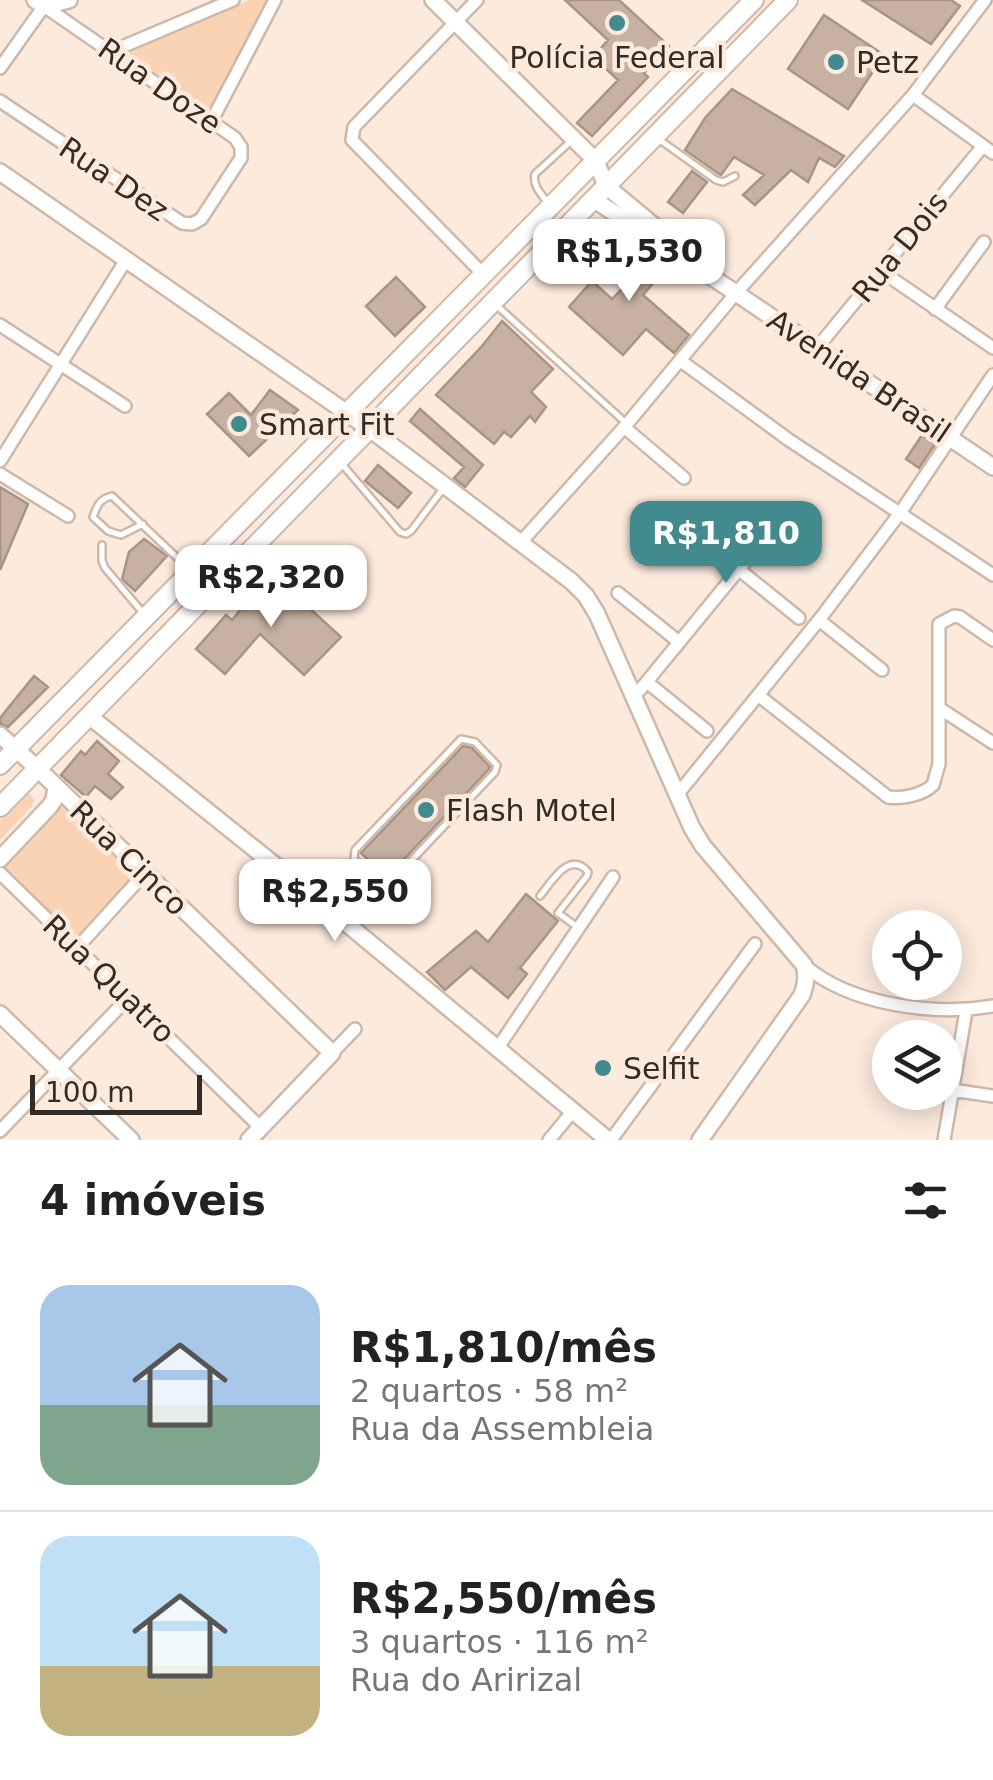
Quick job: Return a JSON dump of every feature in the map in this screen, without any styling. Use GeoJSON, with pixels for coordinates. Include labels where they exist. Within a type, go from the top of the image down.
{"type":"FeatureCollection","features":[{"type":"Feature","properties":{"kind":"main road"},"geometry":{"type":"LineString","coordinates":[[41,2],[69,0]]}},
{"type":"Feature","properties":{"kind":"main road"},"geometry":{"type":"LineString","coordinates":[[433,0],[596,161],[600,192]]}},
{"type":"Feature","properties":{"kind":"main road"},"geometry":{"type":"LineString","coordinates":[[0,765],[754,0]]}},
{"type":"Feature","properties":{"kind":"main road"},"geometry":{"type":"LineString","coordinates":[[0,807],[788,0]]}},
{"type":"Feature","properties":{"kind":"main road"},"geometry":{"type":"LineString","coordinates":[[0,172],[370,429],[586,596],[703,846],[804,965],[802,995],[700,1140]]}},
{"type":"Feature","properties":{"kind":"main road"},"geometry":{"type":"LineString","coordinates":[[578,180],[600,192]]}},
{"type":"Feature","properties":{"kind":"main road","name":"Avenida Brasil"},"geometry":{"type":"LineString","coordinates":[[600,192],[730,289],[993,468]]}},
{"type":"Feature","properties":{"kind":"main road"},"geometry":{"type":"LineString","coordinates":[[88,716],[609,1140]]}},
{"type":"Feature","properties":{"kind":"main road","name":"Rua Cinco"},"geometry":{"type":"LineString","coordinates":[[0,735],[332,1054]]}},
{"type":"Feature","properties":{"kind":"main road"},"geometry":{"type":"LineString","coordinates":[[0,765],[22,762],[38,768]]}},
{"type":"Feature","properties":{"kind":"main road"},"geometry":{"type":"LineString","coordinates":[[0,859],[50,806],[56,787]]}},
{"type":"Feature","properties":{"kind":"main road"},"geometry":{"type":"LineString","coordinates":[[0,1014],[131,1140]]}},
{"type":"Feature","properties":{"kind":"main road"},"geometry":{"type":"LineString","coordinates":[[249,1140],[332,1054]]}},
{"type":"Feature","properties":{"kind":"street"},"geometry":{"type":"LineString","coordinates":[[110,52],[233,0]]}},
{"type":"Feature","properties":{"kind":"street"},"geometry":{"type":"LineString","coordinates":[[211,122],[275,0]]}},
{"type":"Feature","properties":{"kind":"street"},"geometry":{"type":"LineString","coordinates":[[477,0],[354,127],[352,140],[484,276]]}},
{"type":"Feature","properties":{"kind":"street"},"geometry":{"type":"LineString","coordinates":[[521,542],[681,361],[730,289],[913,95],[985,0]]}},
{"type":"Feature","properties":{"kind":"street","name":"Rua Doze"},"geometry":{"type":"LineString","coordinates":[[41,2],[235,138]]}},
{"type":"Feature","properties":{"kind":"street"},"geometry":{"type":"LineString","coordinates":[[0,68],[41,2]]}},
{"type":"Feature","properties":{"kind":"street"},"geometry":{"type":"LineString","coordinates":[[913,95],[988,149]]}},
{"type":"Feature","properties":{"kind":"street","name":"Rua Dez"},"geometry":{"type":"LineString","coordinates":[[0,102],[188,225],[200,219],[242,158],[235,138]]}},
{"type":"Feature","properties":{"kind":"street","name":"Rua Dois"},"geometry":{"type":"LineString","coordinates":[[817,348],[988,149]]}},
{"type":"Feature","properties":{"kind":"street"},"geometry":{"type":"LineString","coordinates":[[934,309],[984,242]]}},
{"type":"Feature","properties":{"kind":"street"},"geometry":{"type":"LineString","coordinates":[[0,461],[126,260]]}},
{"type":"Feature","properties":{"kind":"street"},"geometry":{"type":"LineString","coordinates":[[881,271],[993,348]]}},
{"type":"Feature","properties":{"kind":"street"},"geometry":{"type":"LineString","coordinates":[[0,325],[125,406]]}},
{"type":"Feature","properties":{"kind":"street"},"geometry":{"type":"LineString","coordinates":[[681,361],[790,440],[993,575]]}},
{"type":"Feature","properties":{"kind":"street"},"geometry":{"type":"LineString","coordinates":[[677,794],[900,513],[993,375]]}},
{"type":"Feature","properties":{"kind":"street"},"geometry":{"type":"LineString","coordinates":[[626,426],[684,478]]}},
{"type":"Feature","properties":{"kind":"street"},"geometry":{"type":"LineString","coordinates":[[0,474],[68,516]]}},
{"type":"Feature","properties":{"kind":"street"},"geometry":{"type":"LineString","coordinates":[[680,522],[798,618]]}},
{"type":"Feature","properties":{"kind":"street"},"geometry":{"type":"LineString","coordinates":[[633,693],[647,682],[762,540]]}},
{"type":"Feature","properties":{"kind":"street"},"geometry":{"type":"LineString","coordinates":[[618,593],[679,642]]}},
{"type":"Feature","properties":{"kind":"street"},"geometry":{"type":"LineString","coordinates":[[758,695],[888,797],[920,793],[934,785],[939,764],[940,624],[960,617],[993,640]]}},
{"type":"Feature","properties":{"kind":"street"},"geometry":{"type":"LineString","coordinates":[[818,620],[882,670]]}},
{"type":"Feature","properties":{"kind":"street"},"geometry":{"type":"LineString","coordinates":[[647,682],[707,731]]}},
{"type":"Feature","properties":{"kind":"street"},"geometry":{"type":"LineString","coordinates":[[939,708],[993,743]]}},
{"type":"Feature","properties":{"kind":"street","name":"Rua Quatro"},"geometry":{"type":"LineString","coordinates":[[0,873],[261,1128]]}},
{"type":"Feature","properties":{"kind":"street"},"geometry":{"type":"LineString","coordinates":[[77,948],[144,874]]}},
{"type":"Feature","properties":{"kind":"street"},"geometry":{"type":"LineString","coordinates":[[497,1048],[612,877]]}},
{"type":"Feature","properties":{"kind":"street"},"geometry":{"type":"LineString","coordinates":[[609,1140],[755,944]]}},
{"type":"Feature","properties":{"kind":"street"},"geometry":{"type":"LineString","coordinates":[[804,965],[828,983],[889,1004],[920,1010],[966,1011],[993,1006]]}},
{"type":"Feature","properties":{"kind":"street"},"geometry":{"type":"LineString","coordinates":[[802,995],[816,983],[828,983]]}},
{"type":"Feature","properties":{"kind":"street"},"geometry":{"type":"LineString","coordinates":[[0,1132],[128,998]]}},
{"type":"Feature","properties":{"kind":"street"},"geometry":{"type":"LineString","coordinates":[[962,1034],[966,1011]]}},
{"type":"Feature","properties":{"kind":"street"},"geometry":{"type":"LineString","coordinates":[[332,1054],[355,1030]]}},
{"type":"Feature","properties":{"kind":"street"},"geometry":{"type":"LineString","coordinates":[[962,1091],[993,1096]]}},
{"type":"Feature","properties":{"kind":"street"},"geometry":{"type":"LineString","coordinates":[[944,1140],[949,1110]]}},
{"type":"Feature","properties":{"kind":"street"},"geometry":{"type":"LineString","coordinates":[[549,1140],[573,1111]]}},
{"type":"Feature","properties":{"kind":"lane"},"geometry":{"type":"LineString","coordinates":[[655,136],[716,180],[723,182],[735,176]]}},
{"type":"Feature","properties":{"kind":"lane"},"geometry":{"type":"LineString","coordinates":[[552,207],[536,187],[535,174],[574,139]]}},
{"type":"Feature","properties":{"kind":"lane"},"geometry":{"type":"LineString","coordinates":[[493,302],[626,426]]}},
{"type":"Feature","properties":{"kind":"lane"},"geometry":{"type":"LineString","coordinates":[[339,461],[400,532],[406,534],[446,486]]}},
{"type":"Feature","properties":{"kind":"lane"},"geometry":{"type":"LineString","coordinates":[[143,524],[121,535],[108,531],[93,518],[97,505],[112,496],[143,524],[192,572]]}},
{"type":"Feature","properties":{"kind":"lane"},"geometry":{"type":"LineString","coordinates":[[102,545],[105,568],[146,618]]}},
{"type":"Feature","properties":{"kind":"lane"},"geometry":{"type":"LineString","coordinates":[[456,741],[474,742],[497,765],[493,774],[391,882],[374,877],[353,855],[357,846],[456,741]]}},
{"type":"Feature","properties":{"kind":"lane"},"geometry":{"type":"LineString","coordinates":[[540,896],[565,866],[584,866],[587,876],[558,914],[579,927]]}},
{"type":"Feature","properties":{"kind":"lane"},"geometry":{"type":"LineString","coordinates":[[321,903],[365,870]]}},
{"type":"Feature","properties":{"kind":"lane"},"geometry":{"type":"LineString","coordinates":[[321,903],[374,877]]}},
{"type":"Feature","properties":{"kind":"shaded area"},"geometry":{"type":"Polygon","coordinates":[[[250,0],[267,0],[208,113],[122,55],[250,0]]]}},
{"type":"Feature","properties":{"kind":"shaded area"},"geometry":{"type":"Polygon","coordinates":[[[27,790],[34,800],[32,806],[0,840],[0,820],[27,790]]]}},
{"type":"Feature","properties":{"kind":"shaded area"},"geometry":{"type":"Polygon","coordinates":[[[63,803],[137,873],[75,939],[2,865],[63,803]]]}},
{"type":"Feature","properties":{"kind":"building"},"geometry":{"type":"Polygon","coordinates":[[[565,0],[619,0],[669,46],[644,73],[648,77],[592,136],[577,123],[618,80],[593,57],[608,40],[565,0]]]}},
{"type":"Feature","properties":{"kind":"building"},"geometry":{"type":"Polygon","coordinates":[[[862,0],[951,0],[960,6],[931,44],[862,0]]]}},
{"type":"Feature","properties":{"kind":"building","name":"Petz"},"geometry":{"type":"Polygon","coordinates":[[[824,15],[884,55],[848,109],[788,69],[824,15]]]}},
{"type":"Feature","properties":{"kind":"building"},"geometry":{"type":"Polygon","coordinates":[[[732,89],[844,156],[835,167],[819,158],[808,182],[791,170],[755,205],[743,195],[764,175],[734,157],[721,175],[685,150],[705,118],[732,89]]]}},
{"type":"Feature","properties":{"kind":"building"},"geometry":{"type":"Polygon","coordinates":[[[692,171],[707,182],[683,213],[668,202],[692,171]]]}},
{"type":"Feature","properties":{"kind":"building"},"geometry":{"type":"Polygon","coordinates":[[[633,239],[667,267],[643,295],[689,335],[674,353],[646,329],[623,355],[569,307],[592,281],[612,299],[628,283],[609,267],[633,239]]]}},
{"type":"Feature","properties":{"kind":"building"},"geometry":{"type":"Polygon","coordinates":[[[396,277],[425,307],[395,336],[366,306],[396,277]]]}},
{"type":"Feature","properties":{"kind":"building"},"geometry":{"type":"Polygon","coordinates":[[[502,321],[553,369],[531,392],[546,407],[535,422],[530,416],[511,437],[504,432],[494,444],[436,395],[502,321]]]}},
{"type":"Feature","properties":{"kind":"building","name":"Smart Fit"},"geometry":{"type":"Polygon","coordinates":[[[270,390],[298,410],[249,456],[207,414],[229,393],[251,415],[270,390]]]}},
{"type":"Feature","properties":{"kind":"building"},"geometry":{"type":"Polygon","coordinates":[[[420,409],[483,465],[465,487],[454,478],[464,467],[410,421],[420,409]]]}},
{"type":"Feature","properties":{"kind":"building"},"geometry":{"type":"Polygon","coordinates":[[[922,435],[935,444],[919,468],[906,459],[922,435]]]}},
{"type":"Feature","properties":{"kind":"building"},"geometry":{"type":"Polygon","coordinates":[[[378,465],[411,493],[398,508],[365,481],[378,465]]]}},
{"type":"Feature","properties":{"kind":"building"},"geometry":{"type":"Polygon","coordinates":[[[0,487],[28,504],[0,570],[0,487]]]}},
{"type":"Feature","properties":{"kind":"building"},"geometry":{"type":"Polygon","coordinates":[[[144,539],[167,556],[135,591],[122,579],[129,552],[144,539]]]}},
{"type":"Feature","properties":{"kind":"building"},"geometry":{"type":"Polygon","coordinates":[[[271,573],[341,637],[304,675],[260,634],[225,674],[196,649],[226,615],[232,620],[271,573]]]}},
{"type":"Feature","properties":{"kind":"building"},"geometry":{"type":"Polygon","coordinates":[[[34,676],[48,687],[8,727],[1,724],[0,718],[34,676]]]}},
{"type":"Feature","properties":{"kind":"building"},"geometry":{"type":"Polygon","coordinates":[[[97,741],[119,761],[108,774],[123,787],[111,799],[95,786],[86,797],[61,775],[81,751],[85,755],[97,741]]]}},
{"type":"Feature","properties":{"kind":"building","name":"Flash Motel"},"geometry":{"type":"Polygon","coordinates":[[[463,746],[472,748],[489,769],[390,874],[384,875],[361,853],[463,746]]]}},
{"type":"Feature","properties":{"kind":"building"},"geometry":{"type":"Polygon","coordinates":[[[526,894],[558,921],[520,968],[527,974],[508,998],[471,967],[445,990],[427,972],[476,931],[488,942],[526,894]]]}},
{"type":"Feature","properties":{"kind":"place","name":"Polícia Federal"},"geometry":{"type":"Point","coordinates":[617,23]}},
{"type":"Feature","properties":{"kind":"place","name":"Petz"},"geometry":{"type":"Point","coordinates":[836,62]}},
{"type":"Feature","properties":{"kind":"place","name":"Smart Fit"},"geometry":{"type":"Point","coordinates":[239,424]}},
{"type":"Feature","properties":{"kind":"place","name":"Flash Motel"},"geometry":{"type":"Point","coordinates":[426,810]}},
{"type":"Feature","properties":{"kind":"place","name":"Selfit"},"geometry":{"type":"Point","coordinates":[603,1068]}}]}
